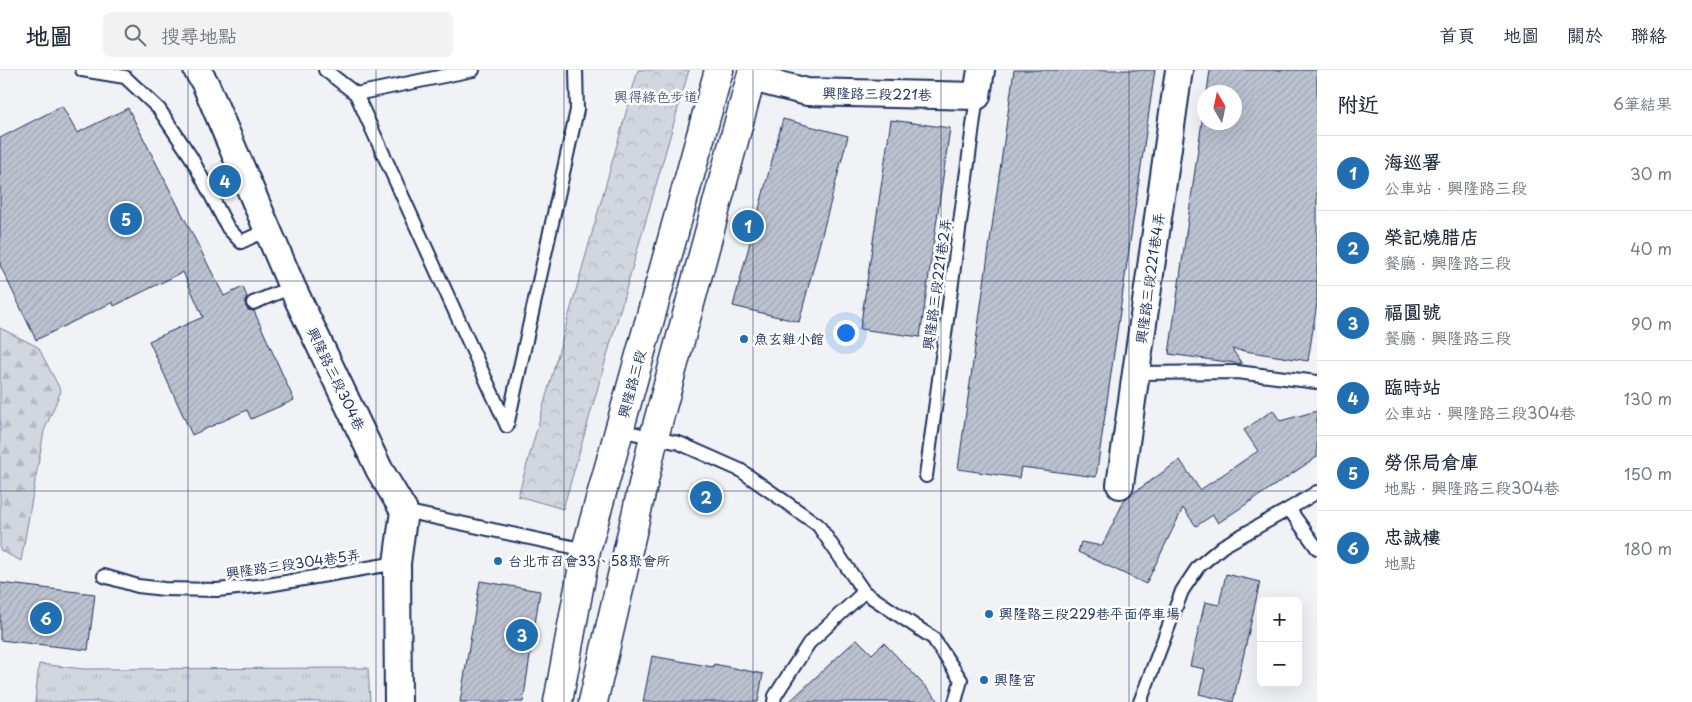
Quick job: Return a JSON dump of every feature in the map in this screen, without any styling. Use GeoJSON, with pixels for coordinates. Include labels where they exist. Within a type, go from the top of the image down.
{"type":"FeatureCollection","features":[{"type":"Feature","properties":{"kind":"main road","name":"興隆路三段"},"geometry":{"type":"LineString","coordinates":[[558,702],[586,550],[719,70]]}},
{"type":"Feature","properties":{"kind":"main road"},"geometry":{"type":"LineString","coordinates":[[593,702],[654,437],[753,74]]}},
{"type":"Feature","properties":{"kind":"street","name":"興隆路三段304巷"},"geometry":{"type":"LineString","coordinates":[[197,70],[205,83],[292,287],[379,470],[404,511]]}},
{"type":"Feature","properties":{"kind":"street"},"geometry":{"type":"LineString","coordinates":[[977,96],[981,70]]}},
{"type":"Feature","properties":{"kind":"street","name":"興隆路三段221巷4弄"},"geometry":{"type":"LineString","coordinates":[[1120,485],[1179,70]]}},
{"type":"Feature","properties":{"kind":"street","name":"興隆路三段221巷"},"geometry":{"type":"LineString","coordinates":[[753,74],[807,92],[977,96]]}},
{"type":"Feature","properties":{"kind":"street"},"geometry":{"type":"LineString","coordinates":[[398,702],[397,563],[404,511]]}},
{"type":"Feature","properties":{"kind":"lane"},"geometry":{"type":"LineString","coordinates":[[82,70],[125,77],[159,109],[191,157],[228,228],[241,242],[267,230]]}},
{"type":"Feature","properties":{"kind":"lane"},"geometry":{"type":"LineString","coordinates":[[325,70],[356,94],[507,426],[577,110],[576,70]]}},
{"type":"Feature","properties":{"kind":"lane"},"geometry":{"type":"LineString","coordinates":[[356,94],[473,70]]}},
{"type":"Feature","properties":{"kind":"lane","name":"興隆路三段221巷2弄"},"geometry":{"type":"LineString","coordinates":[[926,476],[977,96]]}},
{"type":"Feature","properties":{"kind":"lane"},"geometry":{"type":"LineString","coordinates":[[253,304],[292,287]]}},
{"type":"Feature","properties":{"kind":"lane"},"geometry":{"type":"LineString","coordinates":[[1137,373],[1237,372],[1317,382]]}},
{"type":"Feature","properties":{"kind":"lane"},"geometry":{"type":"LineString","coordinates":[[619,430],[679,443],[740,470],[818,525],[864,592],[933,638],[961,680],[955,702]]}},
{"type":"Feature","properties":{"kind":"lane"},"geometry":{"type":"LineString","coordinates":[[1140,702],[1182,591],[1198,567],[1223,546],[1317,492]]}},
{"type":"Feature","properties":{"kind":"lane"},"geometry":{"type":"LineString","coordinates":[[1289,509],[1317,548]]}},
{"type":"Feature","properties":{"kind":"lane"},"geometry":{"type":"LineString","coordinates":[[404,511],[586,550]]}},
{"type":"Feature","properties":{"kind":"lane","name":"興隆路三段304巷5弄"},"geometry":{"type":"LineString","coordinates":[[104,576],[138,586],[164,589],[217,590],[268,585],[397,563]]}},
{"type":"Feature","properties":{"kind":"lane"},"geometry":{"type":"LineString","coordinates":[[774,702],[775,696],[808,643],[864,592]]}},
{"type":"Feature","properties":{"kind":"green space","name":"興得綠色步道"},"geometry":{"type":"Polygon","coordinates":[[[638,70],[689,70],[563,509],[518,496],[638,70]]]}},
{"type":"Feature","properties":{"kind":"green space"},"geometry":{"type":"Polygon","coordinates":[[[0,328],[38,347],[61,391],[44,431],[21,561],[0,550],[0,328]]]}},
{"type":"Feature","properties":{"kind":"green space"},"geometry":{"type":"Polygon","coordinates":[[[39,664],[84,669],[368,668],[370,702],[35,702],[39,664]]]}},
{"type":"Feature","properties":{"kind":"building"},"geometry":{"type":"Polygon","coordinates":[[[1014,70],[1155,70],[1096,477],[1021,467],[1019,478],[958,469],[1014,70]]]}},
{"type":"Feature","properties":{"kind":"building"},"geometry":{"type":"Polygon","coordinates":[[[1210,70],[1317,70],[1317,303],[1308,361],[1232,349],[1242,364],[1169,354],[1201,130],[1242,130],[1242,85],[1208,85],[1210,70]]]}},
{"type":"Feature","properties":{"kind":"building"},"geometry":{"type":"Polygon","coordinates":[[[62,106],[77,133],[128,108],[224,296],[243,287],[247,297],[245,301],[246,307],[248,310],[254,311],[294,400],[251,419],[247,410],[192,435],[149,341],[203,317],[183,272],[114,306],[113,302],[36,340],[0,265],[0,138],[62,106]]]}},
{"type":"Feature","properties":{"kind":"building"},"geometry":{"type":"Polygon","coordinates":[[[783,119],[848,136],[799,322],[733,306],[783,119]]]}},
{"type":"Feature","properties":{"kind":"building"},"geometry":{"type":"Polygon","coordinates":[[[891,120],[950,128],[920,337],[860,329],[891,120]]]}},
{"type":"Feature","properties":{"kind":"building"},"geometry":{"type":"Polygon","coordinates":[[[1273,410],[1280,421],[1317,411],[1317,457],[1218,523],[1213,515],[1196,526],[1183,508],[1146,584],[1078,552],[1081,542],[1102,546],[1125,499],[1180,460],[1200,490],[1258,451],[1244,430],[1273,410]]]}},
{"type":"Feature","properties":{"kind":"building"},"geometry":{"type":"Polygon","coordinates":[[[1226,574],[1260,582],[1233,702],[1199,694],[1205,669],[1190,666],[1205,602],[1219,605],[1226,574]]]}},
{"type":"Feature","properties":{"kind":"building"},"geometry":{"type":"Polygon","coordinates":[[[480,581],[540,591],[523,702],[460,702],[480,581]]]}},
{"type":"Feature","properties":{"kind":"building"},"geometry":{"type":"Polygon","coordinates":[[[0,583],[95,594],[88,650],[0,640],[0,583]]]}},
{"type":"Feature","properties":{"kind":"building"},"geometry":{"type":"Polygon","coordinates":[[[857,639],[872,654],[884,643],[940,702],[789,702],[857,639]]]}},
{"type":"Feature","properties":{"kind":"building"},"geometry":{"type":"Polygon","coordinates":[[[652,656],[713,667],[714,664],[763,674],[758,702],[643,702],[652,656]]]}},
{"type":"Feature","properties":{"kind":"place","name":"臨時站"},"geometry":{"type":"Point","coordinates":[225,181]}},
{"type":"Feature","properties":{"kind":"place","name":"勞保局倉庫"},"geometry":{"type":"Point","coordinates":[126,219]}},
{"type":"Feature","properties":{"kind":"place","name":"海巡署"},"geometry":{"type":"Point","coordinates":[748,226]}},
{"type":"Feature","properties":{"kind":"place","name":"魚玄雞小館"},"geometry":{"type":"Point","coordinates":[744,339]}},
{"type":"Feature","properties":{"kind":"place","name":"榮記燒腊店"},"geometry":{"type":"Point","coordinates":[706,497]}},
{"type":"Feature","properties":{"kind":"place","name":"台北市召會33、58聚會所"},"geometry":{"type":"Point","coordinates":[498,561]}},
{"type":"Feature","properties":{"kind":"place","name":"興隆路三段229巷平面停車場"},"geometry":{"type":"Point","coordinates":[989,614]}},
{"type":"Feature","properties":{"kind":"place","name":"忠誠樓"},"geometry":{"type":"Point","coordinates":[46,618]}},
{"type":"Feature","properties":{"kind":"place","name":"福圓號"},"geometry":{"type":"Point","coordinates":[522,635]}},
{"type":"Feature","properties":{"kind":"place","name":"興隆宮"},"geometry":{"type":"Point","coordinates":[984,680]}}]}
